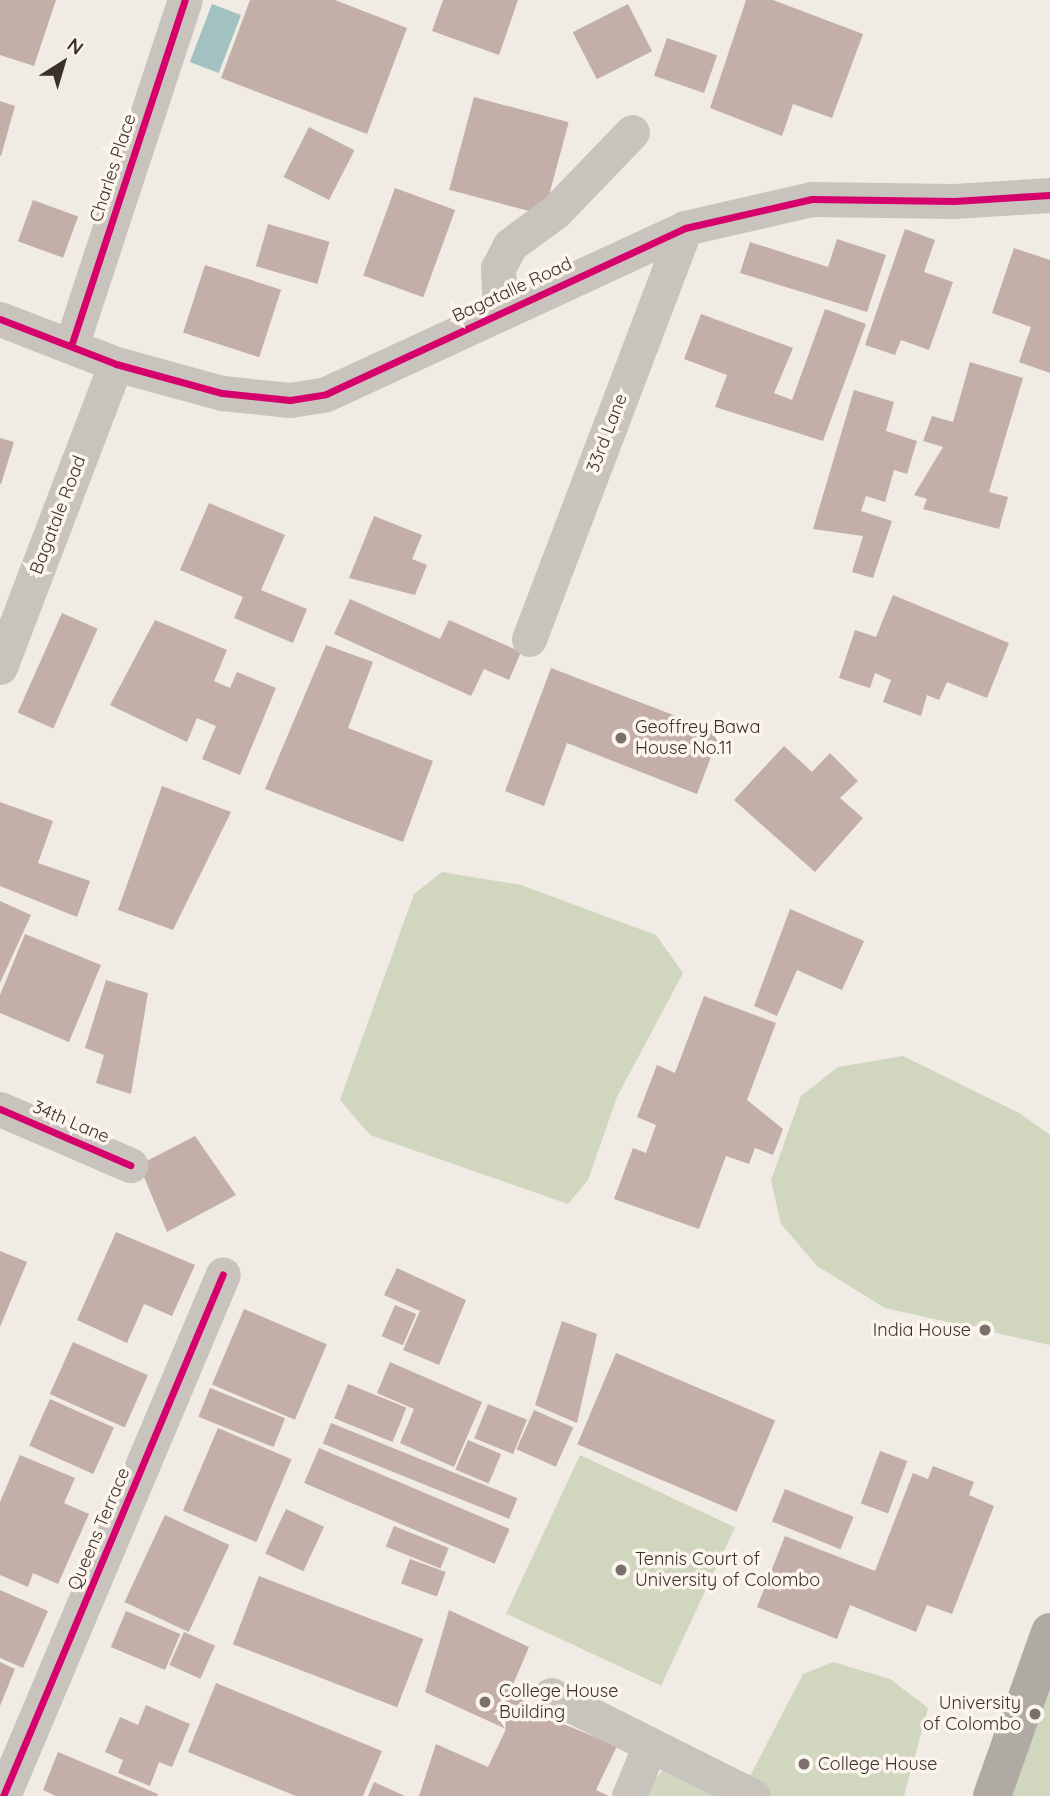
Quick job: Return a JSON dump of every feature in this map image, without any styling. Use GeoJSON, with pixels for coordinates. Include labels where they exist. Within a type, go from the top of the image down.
{"type":"FeatureCollection","features":[{"type":"Feature","properties":{"kind":"highway"},"geometry":{"type":"LineString","coordinates":[[992,1796],[1050,1632]]}},
{"type":"Feature","properties":{"kind":"street","name":"Charles Place"},"geometry":{"type":"LineString","coordinates":[[71,346],[185,0]]}},
{"type":"Feature","properties":{"kind":"street"},"geometry":{"type":"LineString","coordinates":[[500,313],[498,268],[510,245],[555,212],[632,132]]}},
{"type":"Feature","properties":{"kind":"street","name":"Bagatalle Road"},"geometry":{"type":"LineString","coordinates":[[0,319],[116,364],[222,393],[290,400],[326,394],[685,228],[812,199],[954,201],[1050,195]]}},
{"type":"Feature","properties":{"kind":"street","name":"33rd Lane"},"geometry":{"type":"LineString","coordinates":[[529,639],[685,228]]}},
{"type":"Feature","properties":{"kind":"street","name":"Bagatale Road"},"geometry":{"type":"LineString","coordinates":[[0,667],[116,364]]}},
{"type":"Feature","properties":{"kind":"street","name":"34th Lane"},"geometry":{"type":"LineString","coordinates":[[0,1109],[130,1165]]}},
{"type":"Feature","properties":{"kind":"street","name":"Queens Terrace"},"geometry":{"type":"LineString","coordinates":[[4,1796],[223,1274]]}},
{"type":"Feature","properties":{"kind":"street"},"geometry":{"type":"LineString","coordinates":[[551,1695],[753,1796]]}},
{"type":"Feature","properties":{"kind":"street"},"geometry":{"type":"LineString","coordinates":[[629,1796],[650,1745]]}},
{"type":"Feature","properties":{"kind":"green space"},"geometry":{"type":"Polygon","coordinates":[[[442,872],[521,885],[656,935],[683,973],[617,1097],[588,1180],[568,1204],[370,1135],[340,1100],[414,894],[442,872]]]}},
{"type":"Feature","properties":{"kind":"green space"},"geometry":{"type":"Polygon","coordinates":[[[903,1056],[1021,1114],[1050,1135],[1050,1345],[885,1308],[817,1266],[781,1224],[771,1180],[801,1096],[838,1067],[903,1056]]]}},
{"type":"Feature","properties":{"kind":"green space","name":"Tennis Court of University of Colombo"},"geometry":{"type":"Polygon","coordinates":[[[580,1455],[735,1527],[661,1686],[506,1614],[580,1455]]]}},
{"type":"Feature","properties":{"kind":"green space","name":"University of Colombo"},"geometry":{"type":"Polygon","coordinates":[[[1050,1632],[1050,1796],[992,1796],[1050,1632]]]}},
{"type":"Feature","properties":{"kind":"green space"},"geometry":{"type":"Polygon","coordinates":[[[833,1662],[890,1679],[928,1708],[904,1796],[642,1796],[671,1760],[748,1780],[803,1674],[833,1662]]]}},
{"type":"Feature","properties":{"kind":"water"},"geometry":{"type":"Polygon","coordinates":[[[212,4],[241,15],[219,73],[190,62],[212,4]]]}},
{"type":"Feature","properties":{"kind":"building"},"geometry":{"type":"Polygon","coordinates":[[[0,0],[56,0],[34,66],[0,55],[0,0]]]}},
{"type":"Feature","properties":{"kind":"building"},"geometry":{"type":"Polygon","coordinates":[[[250,0],[335,0],[407,28],[367,134],[221,78],[250,0]]]}},
{"type":"Feature","properties":{"kind":"building"},"geometry":{"type":"Polygon","coordinates":[[[443,0],[518,0],[499,55],[432,31],[443,0]]]}},
{"type":"Feature","properties":{"kind":"building"},"geometry":{"type":"Polygon","coordinates":[[[746,0],[773,0],[863,34],[832,118],[793,104],[782,136],[710,108],[746,0]]]}},
{"type":"Feature","properties":{"kind":"building"},"geometry":{"type":"Polygon","coordinates":[[[628,4],[652,51],[597,79],[573,32],[628,4]]]}},
{"type":"Feature","properties":{"kind":"building"},"geometry":{"type":"Polygon","coordinates":[[[667,38],[717,55],[704,93],[654,76],[667,38]]]}},
{"type":"Feature","properties":{"kind":"building"},"geometry":{"type":"Polygon","coordinates":[[[474,97],[569,122],[544,215],[449,190],[474,97]]]}},
{"type":"Feature","properties":{"kind":"building"},"geometry":{"type":"Polygon","coordinates":[[[0,101],[15,106],[1,156],[0,156],[0,101]]]}},
{"type":"Feature","properties":{"kind":"building"},"geometry":{"type":"Polygon","coordinates":[[[309,127],[354,150],[329,200],[284,177],[309,127]]]}},
{"type":"Feature","properties":{"kind":"building"},"geometry":{"type":"Polygon","coordinates":[[[395,188],[455,210],[423,297],[363,275],[395,188]]]}},
{"type":"Feature","properties":{"kind":"building"},"geometry":{"type":"Polygon","coordinates":[[[33,200],[78,216],[63,258],[18,241],[33,200]]]}},
{"type":"Feature","properties":{"kind":"building"},"geometry":{"type":"Polygon","coordinates":[[[268,224],[330,242],[317,284],[256,266],[268,224]]]}},
{"type":"Feature","properties":{"kind":"building"},"geometry":{"type":"Polygon","coordinates":[[[905,229],[935,240],[924,272],[953,282],[929,350],[901,340],[895,355],[865,345],[905,229]]]}},
{"type":"Feature","properties":{"kind":"building"},"geometry":{"type":"Polygon","coordinates":[[[837,239],[886,255],[867,312],[740,273],[750,242],[828,267],[837,239]]]}},
{"type":"Feature","properties":{"kind":"building"},"geometry":{"type":"Polygon","coordinates":[[[1014,248],[1050,260],[1050,373],[1019,362],[1031,327],[992,313],[1014,248]]]}},
{"type":"Feature","properties":{"kind":"building"},"geometry":{"type":"Polygon","coordinates":[[[205,265],[281,290],[259,357],[183,333],[205,265]]]}},
{"type":"Feature","properties":{"kind":"building"},"geometry":{"type":"Polygon","coordinates":[[[825,309],[866,324],[823,441],[715,407],[727,375],[684,359],[701,314],[793,348],[774,393],[792,400],[825,309]]]}},
{"type":"Feature","properties":{"kind":"building"},"geometry":{"type":"Polygon","coordinates":[[[970,362],[1023,378],[989,492],[1008,497],[999,529],[923,509],[927,499],[914,495],[943,447],[923,441],[932,416],[953,422],[970,362]]]}},
{"type":"Feature","properties":{"kind":"building"},"geometry":{"type":"Polygon","coordinates":[[[854,390],[894,402],[886,431],[917,441],[907,474],[894,470],[885,502],[866,496],[861,511],[892,521],[873,578],[852,572],[863,536],[813,529],[854,390]]]}},
{"type":"Feature","properties":{"kind":"building"},"geometry":{"type":"Polygon","coordinates":[[[0,438],[14,442],[1,484],[0,484],[0,438]]]}},
{"type":"Feature","properties":{"kind":"building"},"geometry":{"type":"Polygon","coordinates":[[[209,503],[285,535],[261,590],[307,609],[293,643],[234,618],[243,597],[180,570],[209,503]]]}},
{"type":"Feature","properties":{"kind":"building"},"geometry":{"type":"Polygon","coordinates":[[[374,516],[422,535],[412,559],[427,565],[415,595],[349,578],[374,516]]]}},
{"type":"Feature","properties":{"kind":"building"},"geometry":{"type":"Polygon","coordinates":[[[893,595],[1009,643],[987,698],[947,682],[939,700],[927,695],[921,716],[883,702],[891,680],[875,673],[870,688],[839,678],[855,630],[876,637],[893,595]]]}},
{"type":"Feature","properties":{"kind":"building"},"geometry":{"type":"Polygon","coordinates":[[[350,599],[440,639],[449,620],[521,652],[509,680],[484,669],[471,696],[334,634],[350,599]]]}},
{"type":"Feature","properties":{"kind":"building"},"geometry":{"type":"Polygon","coordinates":[[[62,613],[98,629],[53,728],[18,713],[62,613]]]}},
{"type":"Feature","properties":{"kind":"building"},"geometry":{"type":"Polygon","coordinates":[[[155,620],[227,650],[214,681],[230,688],[237,672],[276,688],[240,775],[202,759],[216,726],[197,718],[187,742],[110,705],[155,620]]]}},
{"type":"Feature","properties":{"kind":"building"},"geometry":{"type":"Polygon","coordinates":[[[326,645],[373,662],[348,728],[433,761],[403,842],[265,789],[326,645]]]}},
{"type":"Feature","properties":{"kind":"building","name":"Geoffrey Bawa House No.11"},"geometry":{"type":"Polygon","coordinates":[[[551,668],[720,733],[697,794],[567,743],[544,806],[505,791],[551,668]]]}},
{"type":"Feature","properties":{"kind":"building"},"geometry":{"type":"Polygon","coordinates":[[[784,746],[812,772],[830,753],[858,781],[840,798],[863,818],[815,872],[734,800],[784,746]]]}},
{"type":"Feature","properties":{"kind":"building"},"geometry":{"type":"Polygon","coordinates":[[[162,786],[231,812],[173,930],[118,910],[162,786]]]}},
{"type":"Feature","properties":{"kind":"building"},"geometry":{"type":"Polygon","coordinates":[[[0,802],[53,821],[38,863],[90,881],[77,917],[0,886],[0,802]]]}},
{"type":"Feature","properties":{"kind":"building"},"geometry":{"type":"Polygon","coordinates":[[[0,901],[31,915],[0,983],[0,901]]]}},
{"type":"Feature","properties":{"kind":"building"},"geometry":{"type":"Polygon","coordinates":[[[790,909],[864,941],[842,990],[797,970],[777,1016],[754,1006],[790,909]]]}},
{"type":"Feature","properties":{"kind":"building"},"geometry":{"type":"Polygon","coordinates":[[[25,934],[101,965],[69,1042],[0,1013],[0,995],[25,934]]]}},
{"type":"Feature","properties":{"kind":"building"},"geometry":{"type":"Polygon","coordinates":[[[106,980],[148,993],[131,1094],[96,1083],[104,1055],[85,1048],[106,980]]]}},
{"type":"Feature","properties":{"kind":"building"},"geometry":{"type":"Polygon","coordinates":[[[704,996],[776,1023],[747,1100],[783,1129],[773,1155],[755,1148],[749,1164],[726,1156],[699,1229],[614,1199],[633,1148],[646,1153],[656,1125],[637,1117],[657,1065],[675,1073],[704,996]]]}},
{"type":"Feature","properties":{"kind":"building"},"geometry":{"type":"Polygon","coordinates":[[[195,1136],[236,1195],[167,1232],[139,1165],[195,1136]]]}},
{"type":"Feature","properties":{"kind":"building"},"geometry":{"type":"Polygon","coordinates":[[[116,1232],[195,1265],[172,1316],[144,1304],[127,1343],[77,1320],[116,1232]]]}},
{"type":"Feature","properties":{"kind":"building"},"geometry":{"type":"Polygon","coordinates":[[[0,1251],[27,1262],[0,1327],[0,1251]]]}},
{"type":"Feature","properties":{"kind":"building"},"geometry":{"type":"Polygon","coordinates":[[[397,1268],[466,1300],[439,1365],[403,1350],[420,1311],[384,1295],[397,1268]]]}},
{"type":"Feature","properties":{"kind":"building"},"geometry":{"type":"Polygon","coordinates":[[[395,1305],[416,1314],[403,1345],[382,1336],[395,1305]]]}},
{"type":"Feature","properties":{"kind":"building"},"geometry":{"type":"Polygon","coordinates":[[[244,1309],[327,1344],[295,1420],[212,1384],[244,1309]]]}},
{"type":"Feature","properties":{"kind":"building"},"geometry":{"type":"Polygon","coordinates":[[[562,1321],[597,1334],[577,1423],[535,1405],[562,1321]]]}},
{"type":"Feature","properties":{"kind":"building"},"geometry":{"type":"Polygon","coordinates":[[[73,1342],[148,1375],[125,1427],[50,1394],[73,1342]]]}},
{"type":"Feature","properties":{"kind":"building"},"geometry":{"type":"Polygon","coordinates":[[[616,1353],[775,1421],[737,1512],[577,1444],[616,1353]]]}},
{"type":"Feature","properties":{"kind":"building"},"geometry":{"type":"Polygon","coordinates":[[[390,1362],[482,1402],[454,1467],[400,1443],[414,1409],[377,1393],[390,1362]]]}},
{"type":"Feature","properties":{"kind":"building"},"geometry":{"type":"Polygon","coordinates":[[[348,1384],[406,1408],[393,1442],[334,1418],[348,1384]]]}},
{"type":"Feature","properties":{"kind":"building"},"geometry":{"type":"Polygon","coordinates":[[[210,1388],[285,1418],[273,1447],[198,1417],[210,1388]]]}},
{"type":"Feature","properties":{"kind":"building"},"geometry":{"type":"Polygon","coordinates":[[[50,1399],[114,1427],[93,1474],[29,1446],[50,1399]]]}},
{"type":"Feature","properties":{"kind":"building"},"geometry":{"type":"Polygon","coordinates":[[[488,1404],[527,1420],[513,1454],[474,1438],[488,1404]]]}},
{"type":"Feature","properties":{"kind":"building"},"geometry":{"type":"Polygon","coordinates":[[[534,1410],[573,1427],[556,1467],[517,1449],[534,1410]]]}},
{"type":"Feature","properties":{"kind":"building"},"geometry":{"type":"Polygon","coordinates":[[[331,1423],[517,1498],[509,1519],[323,1443],[331,1423]]]}},
{"type":"Feature","properties":{"kind":"building"},"geometry":{"type":"Polygon","coordinates":[[[218,1428],[292,1459],[256,1542],[183,1511],[218,1428]]]}},
{"type":"Feature","properties":{"kind":"building"},"geometry":{"type":"Polygon","coordinates":[[[468,1440],[501,1454],[489,1484],[455,1469],[468,1440]]]}},
{"type":"Feature","properties":{"kind":"building"},"geometry":{"type":"Polygon","coordinates":[[[319,1448],[510,1529],[495,1564],[304,1483],[319,1448]]]}},
{"type":"Feature","properties":{"kind":"building"},"geometry":{"type":"Polygon","coordinates":[[[880,1451],[907,1461],[888,1514],[861,1504],[880,1451]]]}},
{"type":"Feature","properties":{"kind":"building"},"geometry":{"type":"Polygon","coordinates":[[[20,1455],[75,1478],[64,1503],[89,1514],[58,1584],[33,1573],[28,1587],[0,1575],[0,1502],[20,1455]]]}},
{"type":"Feature","properties":{"kind":"building"},"geometry":{"type":"Polygon","coordinates":[[[933,1466],[974,1482],[969,1495],[994,1506],[952,1614],[927,1605],[916,1632],[850,1605],[837,1639],[757,1607],[785,1536],[875,1571],[913,1473],[928,1479],[933,1466]]]}},
{"type":"Feature","properties":{"kind":"building"},"geometry":{"type":"Polygon","coordinates":[[[785,1489],[854,1517],[841,1549],[772,1521],[785,1489]]]}},
{"type":"Feature","properties":{"kind":"building"},"geometry":{"type":"Polygon","coordinates":[[[286,1509],[324,1527],[303,1571],[265,1553],[286,1509]]]}},
{"type":"Feature","properties":{"kind":"building"},"geometry":{"type":"Polygon","coordinates":[[[165,1515],[229,1545],[189,1632],[124,1602],[165,1515]]]}},
{"type":"Feature","properties":{"kind":"building"},"geometry":{"type":"Polygon","coordinates":[[[394,1526],[449,1548],[440,1568],[386,1546],[394,1526]]]}},
{"type":"Feature","properties":{"kind":"building"},"geometry":{"type":"Polygon","coordinates":[[[410,1559],[446,1572],[437,1596],[401,1583],[410,1559]]]}},
{"type":"Feature","properties":{"kind":"building"},"geometry":{"type":"Polygon","coordinates":[[[259,1576],[423,1639],[397,1707],[233,1644],[259,1576]]]}},
{"type":"Feature","properties":{"kind":"building"},"geometry":{"type":"Polygon","coordinates":[[[0,1590],[48,1611],[23,1668],[0,1658],[0,1590]]]}},
{"type":"Feature","properties":{"kind":"building","name":"College House Building"},"geometry":{"type":"Polygon","coordinates":[[[449,1610],[529,1647],[511,1689],[527,1696],[522,1707],[617,1746],[596,1790],[609,1796],[419,1796],[436,1744],[488,1767],[506,1729],[425,1692],[449,1610]]]}},
{"type":"Feature","properties":{"kind":"building"},"geometry":{"type":"Polygon","coordinates":[[[126,1611],[180,1634],[165,1670],[111,1647],[126,1611]]]}},
{"type":"Feature","properties":{"kind":"building"},"geometry":{"type":"Polygon","coordinates":[[[184,1632],[215,1646],[200,1679],[169,1665],[184,1632]]]}},
{"type":"Feature","properties":{"kind":"building"},"geometry":{"type":"Polygon","coordinates":[[[0,1662],[15,1669],[0,1706],[0,1662]]]}},
{"type":"Feature","properties":{"kind":"building"},"geometry":{"type":"Polygon","coordinates":[[[216,1683],[382,1751],[363,1796],[296,1796],[188,1752],[216,1683]]]}},
{"type":"Feature","properties":{"kind":"building"},"geometry":{"type":"Polygon","coordinates":[[[146,1705],[190,1724],[172,1767],[159,1762],[150,1786],[118,1773],[123,1760],[105,1752],[120,1717],[138,1725],[146,1705]]]}},
{"type":"Feature","properties":{"kind":"building"},"geometry":{"type":"Polygon","coordinates":[[[58,1752],[158,1794],[56,1796],[43,1790],[58,1752]]]}},
{"type":"Feature","properties":{"kind":"building"},"geometry":{"type":"Polygon","coordinates":[[[374,1782],[405,1796],[368,1796],[374,1782]]]}},
{"type":"Feature","properties":{"kind":"cycle path"},"geometry":{"type":"LineString","coordinates":[[71,346],[185,0]]}},
{"type":"Feature","properties":{"kind":"cycle path"},"geometry":{"type":"LineString","coordinates":[[0,319],[116,364],[222,393],[290,400],[326,394],[685,228],[812,199],[954,201],[1050,195]]}},
{"type":"Feature","properties":{"kind":"cycle path"},"geometry":{"type":"LineString","coordinates":[[0,1109],[130,1165]]}},
{"type":"Feature","properties":{"kind":"cycle path"},"geometry":{"type":"LineString","coordinates":[[3,1796],[223,1274]]}},
{"type":"Feature","properties":{"kind":"place","name":"Geoffrey Bawa House No.11"},"geometry":{"type":"Point","coordinates":[621,738]}},
{"type":"Feature","properties":{"kind":"place","name":"India House"},"geometry":{"type":"Point","coordinates":[985,1330]}},
{"type":"Feature","properties":{"kind":"place","name":"Tennis Court of University of Colombo"},"geometry":{"type":"Point","coordinates":[621,1570]}},
{"type":"Feature","properties":{"kind":"place","name":"College House Building"},"geometry":{"type":"Point","coordinates":[485,1702]}},
{"type":"Feature","properties":{"kind":"place","name":"University of Colombo"},"geometry":{"type":"Point","coordinates":[1035,1714]}},
{"type":"Feature","properties":{"kind":"place","name":"College House"},"geometry":{"type":"Point","coordinates":[804,1764]}}]}
